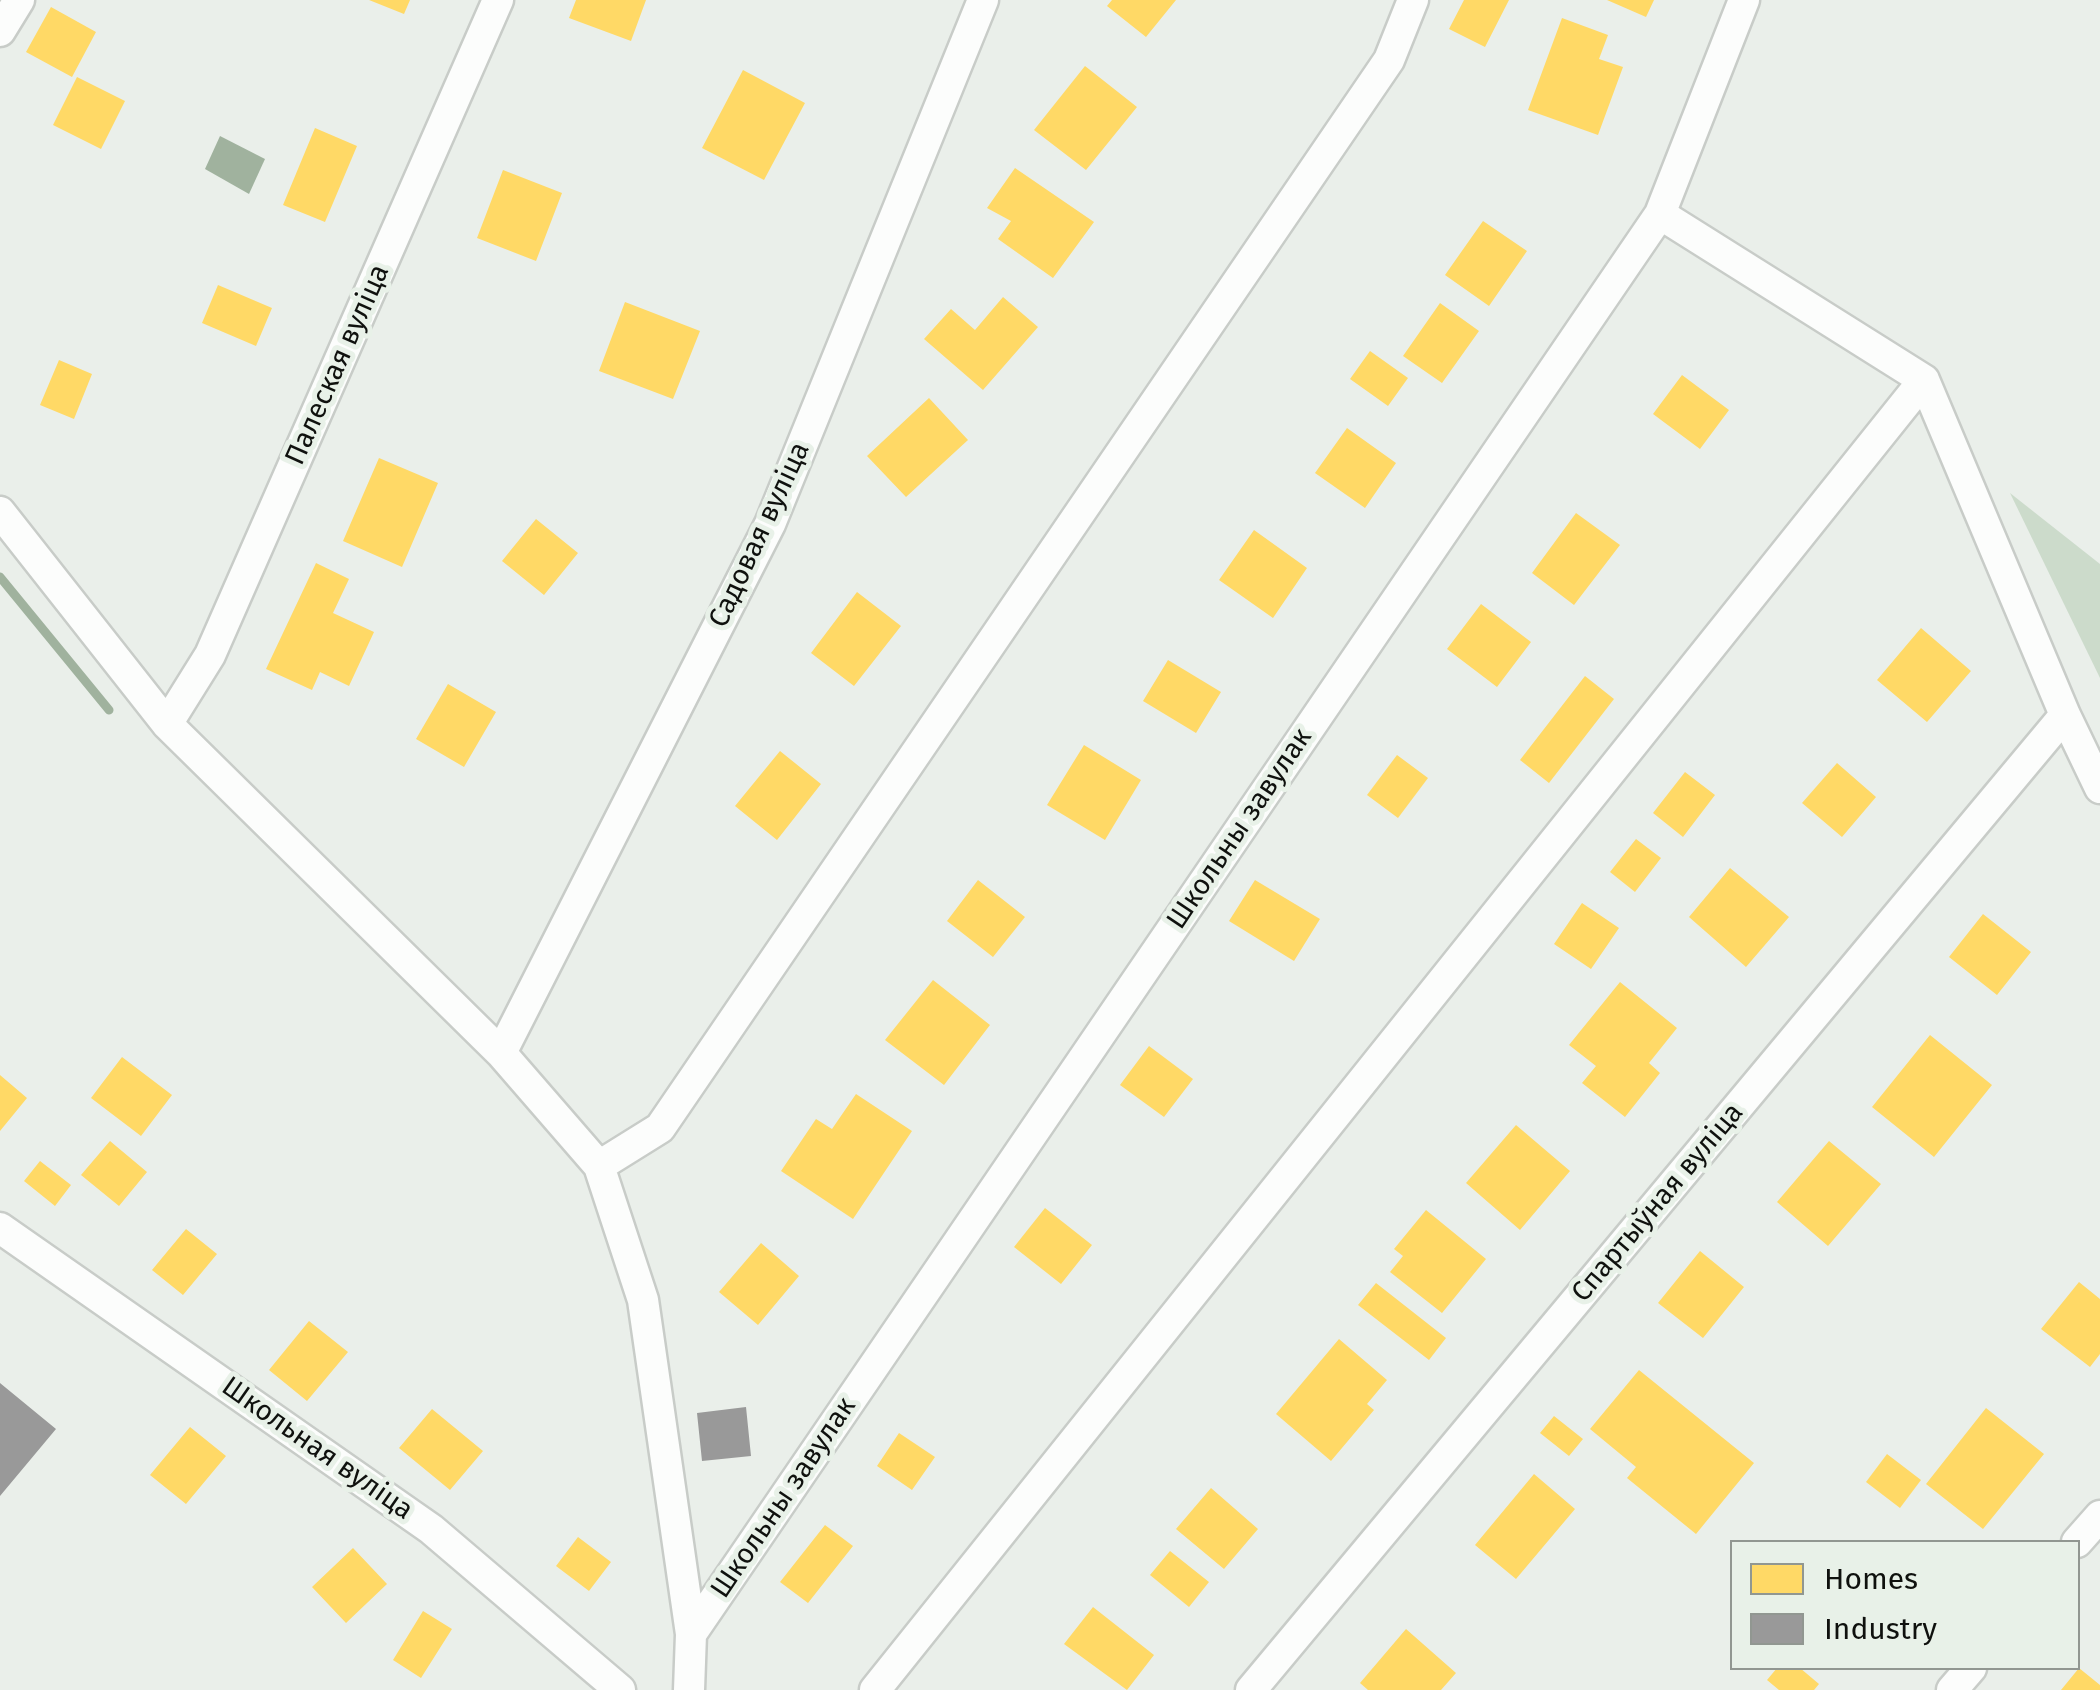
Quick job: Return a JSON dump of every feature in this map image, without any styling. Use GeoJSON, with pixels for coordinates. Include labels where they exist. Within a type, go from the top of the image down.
{"type":"FeatureCollection","features":[{"type":"Feature","properties":{"kind":"street"},"geometry":{"type":"LineString","coordinates":[[0,31],[19,0]]}},
{"type":"Feature","properties":{"kind":"street","name":"Палеская вуліца"},"geometry":{"type":"LineString","coordinates":[[167,724],[210,655],[498,0]]}},
{"type":"Feature","properties":{"kind":"street","name":"Садовая вуліца"},"geometry":{"type":"LineString","coordinates":[[501,1053],[770,524],[983,0]]}},
{"type":"Feature","properties":{"kind":"street"},"geometry":{"type":"LineString","coordinates":[[598,1166],[660,1128],[1389,60],[1413,0]]}},
{"type":"Feature","properties":{"kind":"street","name":"Школьны завулак"},"geometry":{"type":"LineString","coordinates":[[691,1634],[1660,214],[1744,0]]}},
{"type":"Feature","properties":{"kind":"street"},"geometry":{"type":"LineString","coordinates":[[1660,214],[1924,380],[2065,715],[2100,788]]}},
{"type":"Feature","properties":{"kind":"street"},"geometry":{"type":"LineString","coordinates":[[874,1690],[1924,380]]}},
{"type":"Feature","properties":{"kind":"street"},"geometry":{"type":"LineString","coordinates":[[0,512],[167,724],[501,1053],[598,1166],[643,1300],[691,1634],[689,1690]]}},
{"type":"Feature","properties":{"kind":"street","name":"Спартыўная вуліца"},"geometry":{"type":"LineString","coordinates":[[1251,1690],[2065,715]]}},
{"type":"Feature","properties":{"kind":"street","name":"Школьная вуліца"},"geometry":{"type":"LineString","coordinates":[[0,1228],[431,1528],[620,1690]]}},
{"type":"Feature","properties":{"kind":"street"},"geometry":{"type":"LineString","coordinates":[[2080,1540],[2100,1516]]}},
{"type":"Feature","properties":{"kind":"street"},"geometry":{"type":"LineString","coordinates":[[1952,1690],[1969,1670]]}},
{"type":"Feature","properties":{"kind":"shaded area"},"geometry":{"type":"Polygon","coordinates":[[[220,136],[265,159],[249,194],[205,169],[220,136]]]}},
{"type":"Feature","properties":{"kind":"shaded area"},"geometry":{"type":"Polygon","coordinates":[[[2010,493],[2100,564],[2100,678],[2010,493]]]}},
{"type":"Feature","properties":{"kind":"building: Homes"},"geometry":{"type":"Polygon","coordinates":[[[369,0],[410,0],[404,14],[369,0]]]}},
{"type":"Feature","properties":{"kind":"building: Homes"},"geometry":{"type":"Polygon","coordinates":[[[576,0],[646,0],[631,41],[569,18],[576,0]]]}},
{"type":"Feature","properties":{"kind":"building: Homes"},"geometry":{"type":"Polygon","coordinates":[[[1112,0],[1176,0],[1146,37],[1107,6],[1112,0]]]}},
{"type":"Feature","properties":{"kind":"building: Homes"},"geometry":{"type":"Polygon","coordinates":[[[1464,0],[1509,0],[1485,47],[1449,29],[1464,0]]]}},
{"type":"Feature","properties":{"kind":"building: Homes"},"geometry":{"type":"Polygon","coordinates":[[[1607,0],[1654,0],[1646,17],[1607,0]]]}},
{"type":"Feature","properties":{"kind":"building: Homes"},"geometry":{"type":"Polygon","coordinates":[[[51,7],[96,32],[72,77],[26,52],[51,7]]]}},
{"type":"Feature","properties":{"kind":"building: Homes"},"geometry":{"type":"Polygon","coordinates":[[[1562,18],[1608,35],[1599,59],[1623,67],[1598,135],[1528,110],[1562,18]]]}},
{"type":"Feature","properties":{"kind":"building: Homes"},"geometry":{"type":"Polygon","coordinates":[[[1085,66],[1137,107],[1086,170],[1034,130],[1085,66]]]}},
{"type":"Feature","properties":{"kind":"building: Homes"},"geometry":{"type":"Polygon","coordinates":[[[743,70],[805,103],[764,180],[702,148],[743,70]]]}},
{"type":"Feature","properties":{"kind":"building: Homes"},"geometry":{"type":"Polygon","coordinates":[[[77,77],[125,101],[101,149],[53,125],[77,77]]]}},
{"type":"Feature","properties":{"kind":"building: Homes"},"geometry":{"type":"Polygon","coordinates":[[[315,128],[357,146],[325,222],[283,205],[315,128]]]}},
{"type":"Feature","properties":{"kind":"building: Homes"},"geometry":{"type":"Polygon","coordinates":[[[1015,168],[1094,222],[1053,278],[998,239],[1011,221],[987,208],[1015,168]]]}},
{"type":"Feature","properties":{"kind":"building: Homes"},"geometry":{"type":"Polygon","coordinates":[[[503,170],[562,193],[536,261],[477,238],[503,170]]]}},
{"type":"Feature","properties":{"kind":"building: Homes"},"geometry":{"type":"Polygon","coordinates":[[[1483,221],[1527,251],[1489,306],[1445,275],[1483,221]]]}},
{"type":"Feature","properties":{"kind":"building: Homes"},"geometry":{"type":"Polygon","coordinates":[[[218,285],[272,308],[256,346],[202,323],[218,285]]]}},
{"type":"Feature","properties":{"kind":"building: Homes"},"geometry":{"type":"Polygon","coordinates":[[[1003,297],[1038,327],[983,390],[924,339],[951,309],[975,330],[1003,297]]]}},
{"type":"Feature","properties":{"kind":"building: Homes"},"geometry":{"type":"Polygon","coordinates":[[[625,302],[700,331],[673,399],[599,371],[625,302]]]}},
{"type":"Feature","properties":{"kind":"building: Homes"},"geometry":{"type":"Polygon","coordinates":[[[1440,303],[1479,331],[1442,383],[1403,356],[1440,303]]]}},
{"type":"Feature","properties":{"kind":"building: Homes"},"geometry":{"type":"Polygon","coordinates":[[[1370,351],[1408,378],[1388,406],[1350,379],[1370,351]]]}},
{"type":"Feature","properties":{"kind":"building: Homes"},"geometry":{"type":"Polygon","coordinates":[[[59,360],[92,374],[74,419],[40,405],[59,360]]]}},
{"type":"Feature","properties":{"kind":"building: Homes"},"geometry":{"type":"Polygon","coordinates":[[[1682,375],[1729,410],[1700,449],[1653,414],[1682,375]]]}},
{"type":"Feature","properties":{"kind":"building: Homes"},"geometry":{"type":"Polygon","coordinates":[[[929,398],[968,440],[906,497],[867,456],[929,398]]]}},
{"type":"Feature","properties":{"kind":"building: Homes"},"geometry":{"type":"Polygon","coordinates":[[[1347,428],[1396,463],[1365,508],[1315,473],[1347,428]]]}},
{"type":"Feature","properties":{"kind":"building: Homes"},"geometry":{"type":"Polygon","coordinates":[[[379,458],[438,483],[402,567],[343,541],[379,458]]]}},
{"type":"Feature","properties":{"kind":"building: Homes"},"geometry":{"type":"Polygon","coordinates":[[[1576,513],[1620,545],[1574,605],[1532,573],[1576,513]]]}},
{"type":"Feature","properties":{"kind":"building: Homes"},"geometry":{"type":"Polygon","coordinates":[[[536,519],[578,553],[544,595],[502,561],[536,519]]]}},
{"type":"Feature","properties":{"kind":"building: Homes"},"geometry":{"type":"Polygon","coordinates":[[[1254,530],[1307,568],[1273,618],[1219,580],[1254,530]]]}},
{"type":"Feature","properties":{"kind":"building: Homes"},"geometry":{"type":"Polygon","coordinates":[[[316,563],[349,579],[333,613],[374,632],[349,686],[320,672],[312,690],[266,669],[316,563]]]}},
{"type":"Feature","properties":{"kind":"building: Homes"},"geometry":{"type":"Polygon","coordinates":[[[857,592],[901,626],[854,686],[811,653],[857,592]]]}},
{"type":"Feature","properties":{"kind":"building: Homes"},"geometry":{"type":"Polygon","coordinates":[[[1481,604],[1531,642],[1497,687],[1447,649],[1481,604]]]}},
{"type":"Feature","properties":{"kind":"building: Homes"},"geometry":{"type":"Polygon","coordinates":[[[1921,628],[1971,671],[1927,722],[1877,680],[1921,628]]]}},
{"type":"Feature","properties":{"kind":"building: Homes"},"geometry":{"type":"Polygon","coordinates":[[[1168,660],[1221,692],[1196,733],[1143,701],[1168,660]]]}},
{"type":"Feature","properties":{"kind":"building: Homes"},"geometry":{"type":"Polygon","coordinates":[[[1585,676],[1614,699],[1549,783],[1520,760],[1585,676]]]}},
{"type":"Feature","properties":{"kind":"building: Homes"},"geometry":{"type":"Polygon","coordinates":[[[448,684],[496,712],[464,767],[416,739],[448,684]]]}},
{"type":"Feature","properties":{"kind":"building: Homes"},"geometry":{"type":"Polygon","coordinates":[[[1084,745],[1141,780],[1105,840],[1047,805],[1084,745]]]}},
{"type":"Feature","properties":{"kind":"building: Homes"},"geometry":{"type":"Polygon","coordinates":[[[780,751],[821,784],[777,840],[735,806],[780,751]]]}},
{"type":"Feature","properties":{"kind":"building: Homes"},"geometry":{"type":"Polygon","coordinates":[[[1397,755],[1428,778],[1398,818],[1367,795],[1397,755]]]}},
{"type":"Feature","properties":{"kind":"building: Homes"},"geometry":{"type":"Polygon","coordinates":[[[1837,763],[1876,797],[1842,837],[1802,803],[1837,763]]]}},
{"type":"Feature","properties":{"kind":"building: Homes"},"geometry":{"type":"Polygon","coordinates":[[[1685,772],[1715,795],[1683,837],[1653,813],[1685,772]]]}},
{"type":"Feature","properties":{"kind":"building: Homes"},"geometry":{"type":"Polygon","coordinates":[[[1636,839],[1661,858],[1635,892],[1610,872],[1636,839]]]}},
{"type":"Feature","properties":{"kind":"building: Homes"},"geometry":{"type":"Polygon","coordinates":[[[1730,868],[1789,917],[1746,967],[1689,917],[1730,868]]]}},
{"type":"Feature","properties":{"kind":"building: Homes"},"geometry":{"type":"Polygon","coordinates":[[[978,880],[1025,917],[993,957],[947,921],[978,880]]]}},
{"type":"Feature","properties":{"kind":"building: Homes"},"geometry":{"type":"Polygon","coordinates":[[[1255,880],[1320,919],[1294,961],[1229,921],[1255,880]]]}},
{"type":"Feature","properties":{"kind":"building: Homes"},"geometry":{"type":"Polygon","coordinates":[[[1582,903],[1619,928],[1591,969],[1554,944],[1582,903]]]}},
{"type":"Feature","properties":{"kind":"building: Homes"},"geometry":{"type":"Polygon","coordinates":[[[1983,914],[2031,952],[1997,995],[1949,957],[1983,914]]]}},
{"type":"Feature","properties":{"kind":"building: Homes"},"geometry":{"type":"Polygon","coordinates":[[[933,980],[990,1025],[944,1085],[885,1040],[933,980]]]}},
{"type":"Feature","properties":{"kind":"building: Homes"},"geometry":{"type":"Polygon","coordinates":[[[1620,982],[1677,1028],[1649,1063],[1660,1073],[1625,1117],[1582,1083],[1596,1066],[1569,1045],[1620,982]]]}},
{"type":"Feature","properties":{"kind":"building: Homes"},"geometry":{"type":"Polygon","coordinates":[[[1930,1035],[1992,1085],[1934,1157],[1872,1107],[1930,1035]]]}},
{"type":"Feature","properties":{"kind":"building: Homes"},"geometry":{"type":"Polygon","coordinates":[[[1149,1046],[1193,1079],[1164,1117],[1120,1085],[1149,1046]]]}},
{"type":"Feature","properties":{"kind":"building: Homes"},"geometry":{"type":"Polygon","coordinates":[[[122,1057],[172,1095],[141,1136],[91,1098],[122,1057]]]}},
{"type":"Feature","properties":{"kind":"building: Homes"},"geometry":{"type":"Polygon","coordinates":[[[0,1075],[27,1098],[0,1131],[0,1075]]]}},
{"type":"Feature","properties":{"kind":"building: Homes"},"geometry":{"type":"Polygon","coordinates":[[[856,1094],[912,1131],[853,1219],[781,1171],[816,1119],[832,1129],[856,1094]]]}},
{"type":"Feature","properties":{"kind":"building: Homes"},"geometry":{"type":"Polygon","coordinates":[[[1516,1125],[1570,1171],[1520,1230],[1466,1183],[1516,1125]]]}},
{"type":"Feature","properties":{"kind":"building: Homes"},"geometry":{"type":"Polygon","coordinates":[[[110,1141],[147,1172],[119,1206],[81,1175],[110,1141]]]}},
{"type":"Feature","properties":{"kind":"building: Homes"},"geometry":{"type":"Polygon","coordinates":[[[1829,1141],[1881,1184],[1828,1246],[1777,1202],[1829,1141]]]}},
{"type":"Feature","properties":{"kind":"building: Homes"},"geometry":{"type":"Polygon","coordinates":[[[40,1161],[71,1185],[55,1206],[24,1181],[40,1161]]]}},
{"type":"Feature","properties":{"kind":"building: Homes"},"geometry":{"type":"Polygon","coordinates":[[[1045,1208],[1092,1245],[1061,1284],[1014,1247],[1045,1208]]]}},
{"type":"Feature","properties":{"kind":"building: Homes"},"geometry":{"type":"Polygon","coordinates":[[[1426,1210],[1486,1259],[1442,1313],[1390,1272],[1403,1256],[1394,1249],[1426,1210]]]}},
{"type":"Feature","properties":{"kind":"building: Homes"},"geometry":{"type":"Polygon","coordinates":[[[186,1229],[217,1254],[183,1295],[152,1270],[186,1229]]]}},
{"type":"Feature","properties":{"kind":"building: Homes"},"geometry":{"type":"Polygon","coordinates":[[[761,1243],[799,1276],[758,1325],[719,1292],[761,1243]]]}},
{"type":"Feature","properties":{"kind":"building: Homes"},"geometry":{"type":"Polygon","coordinates":[[[1700,1251],[1744,1287],[1703,1338],[1658,1303],[1700,1251]]]}},
{"type":"Feature","properties":{"kind":"building: Homes"},"geometry":{"type":"Polygon","coordinates":[[[2079,1282],[2100,1299],[2100,1354],[2090,1367],[2041,1329],[2079,1282]]]}},
{"type":"Feature","properties":{"kind":"building: Homes"},"geometry":{"type":"Polygon","coordinates":[[[1376,1283],[1446,1338],[1429,1360],[1358,1305],[1376,1283]]]}},
{"type":"Feature","properties":{"kind":"building: Homes"},"geometry":{"type":"Polygon","coordinates":[[[309,1321],[348,1352],[307,1401],[269,1370],[309,1321]]]}},
{"type":"Feature","properties":{"kind":"building: Homes"},"geometry":{"type":"Polygon","coordinates":[[[1339,1339],[1387,1380],[1367,1404],[1374,1410],[1331,1461],[1276,1414],[1339,1339]]]}},
{"type":"Feature","properties":{"kind":"building: Homes"},"geometry":{"type":"Polygon","coordinates":[[[1639,1370],[1754,1463],[1696,1534],[1627,1478],[1636,1467],[1590,1429],[1639,1370]]]}},
{"type":"Feature","properties":{"kind":"building: Homes"},"geometry":{"type":"Polygon","coordinates":[[[1986,1408],[2044,1454],[1983,1529],[1926,1484],[1986,1408]]]}},
{"type":"Feature","properties":{"kind":"building: Homes"},"geometry":{"type":"Polygon","coordinates":[[[432,1409],[483,1451],[450,1490],[399,1448],[432,1409]]]}},
{"type":"Feature","properties":{"kind":"building: Homes"},"geometry":{"type":"Polygon","coordinates":[[[1554,1416],[1583,1439],[1569,1456],[1540,1433],[1554,1416]]]}},
{"type":"Feature","properties":{"kind":"building: Homes"},"geometry":{"type":"Polygon","coordinates":[[[190,1427],[226,1456],[186,1504],[150,1475],[190,1427]]]}},
{"type":"Feature","properties":{"kind":"building: Homes"},"geometry":{"type":"Polygon","coordinates":[[[899,1433],[935,1457],[912,1490],[877,1466],[899,1433]]]}},
{"type":"Feature","properties":{"kind":"building: Homes"},"geometry":{"type":"Polygon","coordinates":[[[1887,1454],[1921,1480],[1900,1508],[1866,1482],[1887,1454]]]}},
{"type":"Feature","properties":{"kind":"building: Homes"},"geometry":{"type":"Polygon","coordinates":[[[1534,1474],[1575,1509],[1516,1579],[1475,1545],[1534,1474]]]}},
{"type":"Feature","properties":{"kind":"building: Homes"},"geometry":{"type":"Polygon","coordinates":[[[1211,1488],[1258,1529],[1224,1569],[1176,1529],[1211,1488]]]}},
{"type":"Feature","properties":{"kind":"building: Homes"},"geometry":{"type":"Polygon","coordinates":[[[825,1525],[853,1546],[808,1603],[780,1582],[825,1525]]]}},
{"type":"Feature","properties":{"kind":"building: Homes"},"geometry":{"type":"Polygon","coordinates":[[[578,1537],[611,1562],[589,1591],[556,1566],[578,1537]]]}},
{"type":"Feature","properties":{"kind":"building: Homes"},"geometry":{"type":"Polygon","coordinates":[[[353,1548],[387,1584],[346,1623],[312,1587],[353,1548]]]}},
{"type":"Feature","properties":{"kind":"building: Homes"},"geometry":{"type":"Polygon","coordinates":[[[1170,1551],[1209,1582],[1189,1607],[1150,1575],[1170,1551]]]}},
{"type":"Feature","properties":{"kind":"building: Homes"},"geometry":{"type":"Polygon","coordinates":[[[1093,1607],[1154,1655],[1127,1690],[1064,1644],[1093,1607]]]}},
{"type":"Feature","properties":{"kind":"building: Homes"},"geometry":{"type":"Polygon","coordinates":[[[423,1611],[452,1629],[421,1678],[393,1660],[423,1611]]]}},
{"type":"Feature","properties":{"kind":"building: Homes"},"geometry":{"type":"Polygon","coordinates":[[[1406,1629],[1456,1673],[1441,1690],[1368,1690],[1360,1683],[1406,1629]]]}},
{"type":"Feature","properties":{"kind":"building: Homes"},"geometry":{"type":"Polygon","coordinates":[[[2080,1669],[2100,1685],[2100,1690],[2061,1690],[2080,1669]]]}},
{"type":"Feature","properties":{"kind":"building: Homes"},"geometry":{"type":"Polygon","coordinates":[[[1775,1670],[1802,1670],[1819,1684],[1814,1690],[1779,1690],[1767,1680],[1775,1670]]]}},
{"type":"Feature","properties":{"kind":"building: Industry"},"geometry":{"type":"Polygon","coordinates":[[[0,1383],[56,1429],[0,1496],[0,1383]]]}},
{"type":"Feature","properties":{"kind":"building: Industry"},"geometry":{"type":"Polygon","coordinates":[[[746,1407],[751,1456],[702,1461],[697,1413],[746,1407]]]}},
{"type":"Feature","properties":{"kind":"waterway"},"geometry":{"type":"LineString","coordinates":[[0,577],[109,710]]}}]}
